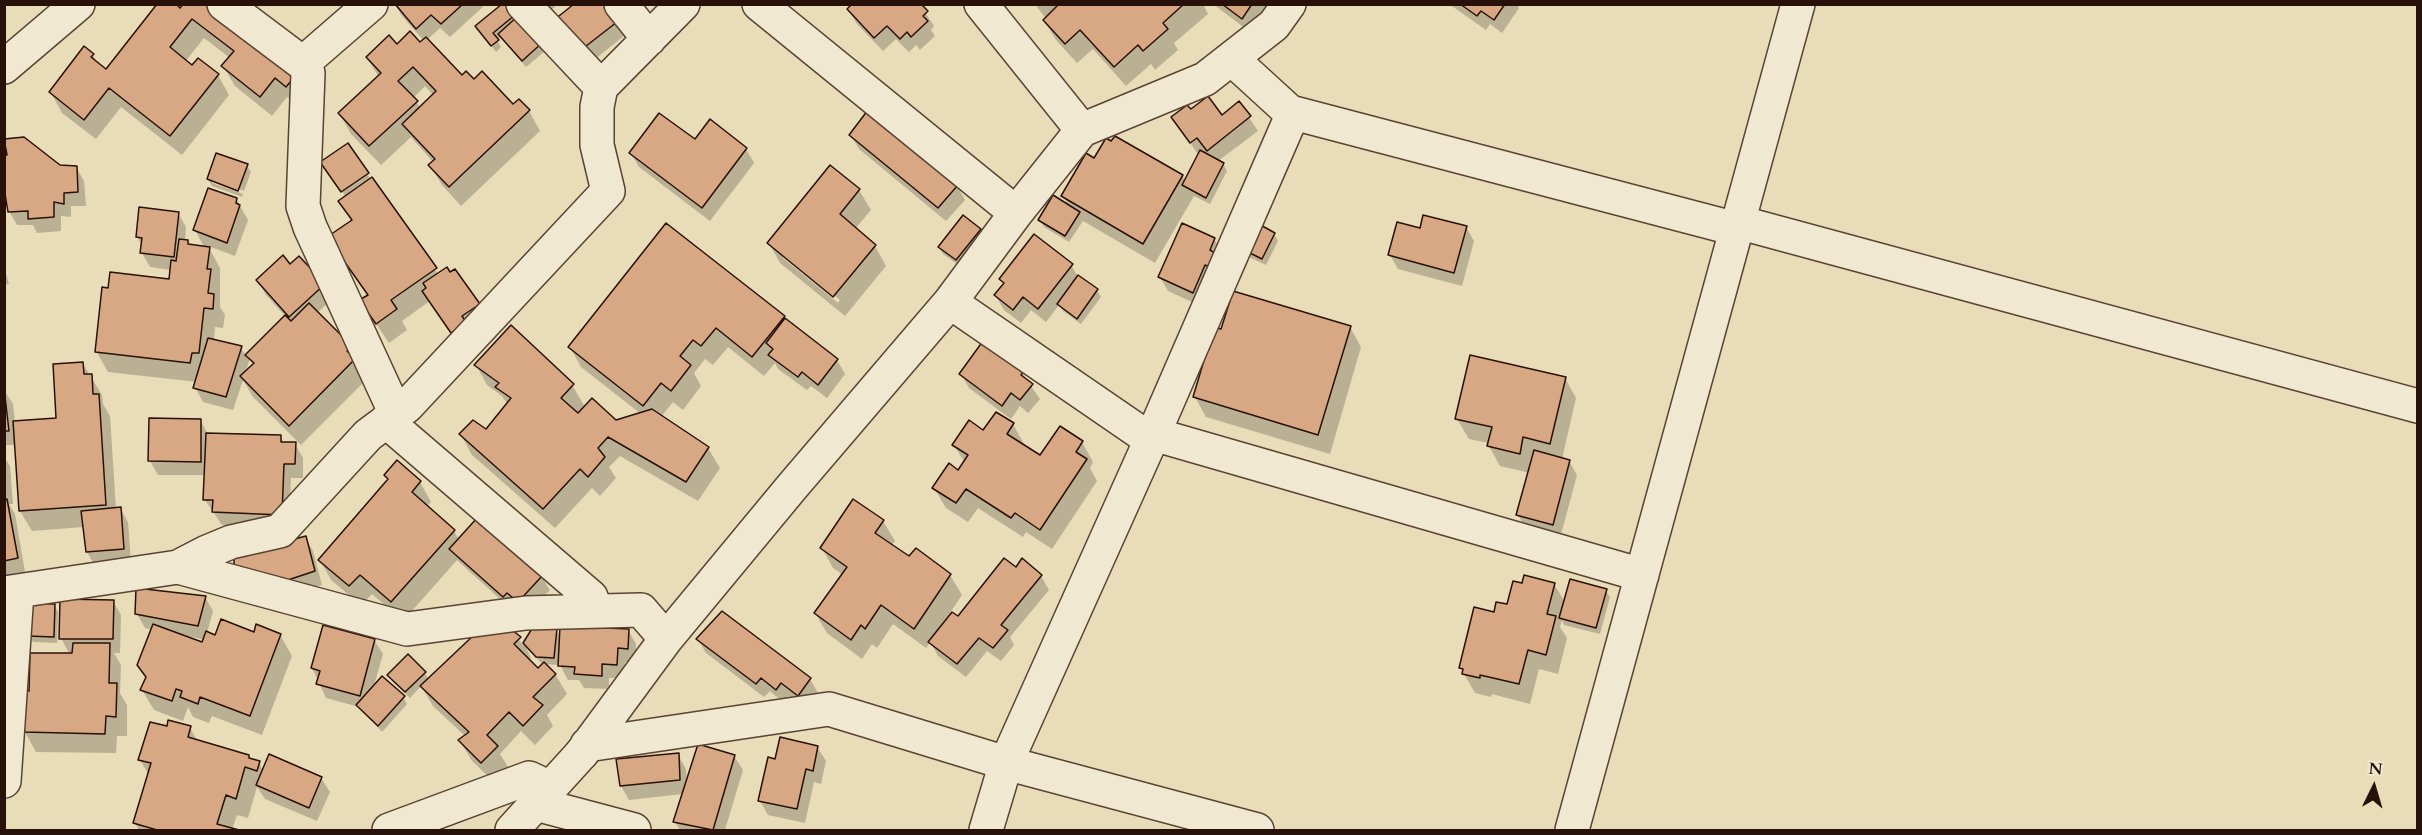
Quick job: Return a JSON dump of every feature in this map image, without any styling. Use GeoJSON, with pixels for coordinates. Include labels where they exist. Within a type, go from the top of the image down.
{"type":"FeatureCollection","features":[{"type":"Feature","properties":{"kind":"street"},"geometry":{"type":"LineString","coordinates":[[4,67],[78,4]]}},
{"type":"Feature","properties":{"kind":"street"},"geometry":{"type":"LineString","coordinates":[[224,4],[303,63],[308,73],[303,206],[391,417],[591,597],[596,611]]}},
{"type":"Feature","properties":{"kind":"street"},"geometry":{"type":"LineString","coordinates":[[303,63],[371,4]]}},
{"type":"Feature","properties":{"kind":"street"},"geometry":{"type":"LineString","coordinates":[[523,4],[601,87]]}},
{"type":"Feature","properties":{"kind":"street"},"geometry":{"type":"LineString","coordinates":[[621,4],[649,39]]}},
{"type":"Feature","properties":{"kind":"street"},"geometry":{"type":"LineString","coordinates":[[4,781],[11,592],[178,567],[231,542],[280,531],[368,435],[406,406],[608,191],[597,145],[597,107],[601,87],[683,4]]}},
{"type":"Feature","properties":{"kind":"street"},"geometry":{"type":"LineString","coordinates":[[759,4],[1016,213]]}},
{"type":"Feature","properties":{"kind":"street"},"geometry":{"type":"LineString","coordinates":[[981,4],[1082,130]]}},
{"type":"Feature","properties":{"kind":"street"},"geometry":{"type":"LineString","coordinates":[[512,831],[585,749],[666,639],[950,302],[1016,213],[1082,130],[1205,80],[1274,25],[1289,4]]}},
{"type":"Feature","properties":{"kind":"street"},"geometry":{"type":"LineString","coordinates":[[1572,831],[1798,4]]}},
{"type":"Feature","properties":{"kind":"street"},"geometry":{"type":"LineString","coordinates":[[1232,59],[1293,112],[1737,225],[2418,406]]}},
{"type":"Feature","properties":{"kind":"street"},"geometry":{"type":"LineString","coordinates":[[986,831],[1005,764],[1152,437],[1293,112]]}},
{"type":"Feature","properties":{"kind":"street"},"geometry":{"type":"LineString","coordinates":[[950,302],[1152,437],[1642,575]]}},
{"type":"Feature","properties":{"kind":"street"},"geometry":{"type":"LineString","coordinates":[[178,567],[407,629],[526,613],[641,610],[666,639]]}},
{"type":"Feature","properties":{"kind":"street"},"geometry":{"type":"LineString","coordinates":[[585,749],[829,709],[1005,764],[1257,831]]}},
{"type":"Feature","properties":{"kind":"street"},"geometry":{"type":"LineString","coordinates":[[389,831],[529,778],[543,796],[634,831]]}},
{"type":"Feature","properties":{"kind":"building"},"geometry":{"type":"Polygon","coordinates":[[[157,4],[176,4],[180,8],[183,4],[209,4],[297,74],[286,87],[275,78],[260,97],[221,66],[234,51],[192,19],[170,47],[192,65],[198,58],[219,74],[170,136],[109,88],[84,120],[49,92],[84,46],[94,54],[91,57],[106,69],[157,4]]]}},
{"type":"Feature","properties":{"kind":"building"},"geometry":{"type":"Polygon","coordinates":[[[395,4],[463,4],[441,24],[431,15],[416,29],[395,4]]]}},
{"type":"Feature","properties":{"kind":"building"},"geometry":{"type":"Polygon","coordinates":[[[502,4],[506,4],[515,15],[493,33],[499,40],[491,46],[475,26],[502,4]]]}},
{"type":"Feature","properties":{"kind":"building"},"geometry":{"type":"Polygon","coordinates":[[[574,4],[603,4],[617,22],[581,50],[554,20],[574,4]]]}},
{"type":"Feature","properties":{"kind":"building"},"geometry":{"type":"Polygon","coordinates":[[[852,4],[921,4],[928,11],[923,16],[928,21],[911,37],[907,32],[900,39],[887,26],[874,38],[847,9],[852,4]]]}},
{"type":"Feature","properties":{"kind":"building"},"geometry":{"type":"Polygon","coordinates":[[[1059,4],[1184,4],[1163,23],[1168,29],[1143,51],[1138,45],[1114,67],[1080,30],[1065,44],[1043,20],[1059,4]]]}},
{"type":"Feature","properties":{"kind":"building"},"geometry":{"type":"Polygon","coordinates":[[[1222,4],[1252,4],[1242,19],[1222,4]]]}},
{"type":"Feature","properties":{"kind":"building"},"geometry":{"type":"Polygon","coordinates":[[[1460,4],[1505,4],[1494,20],[1481,11],[1477,16],[1460,4]]]}},
{"type":"Feature","properties":{"kind":"building"},"geometry":{"type":"Polygon","coordinates":[[[518,16],[542,43],[522,61],[498,34],[518,16]]]}},
{"type":"Feature","properties":{"kind":"building"},"geometry":{"type":"Polygon","coordinates":[[[410,31],[420,42],[426,37],[462,75],[466,71],[474,79],[482,71],[513,104],[519,99],[530,110],[449,187],[428,165],[435,159],[402,124],[436,91],[413,67],[398,81],[418,101],[369,146],[338,113],[381,73],[366,57],[389,35],[397,44],[410,31]]]}},
{"type":"Feature","properties":{"kind":"building"},"geometry":{"type":"Polygon","coordinates":[[[1208,96],[1222,115],[1239,101],[1251,116],[1207,151],[1197,138],[1190,143],[1171,117],[1187,105],[1191,109],[1208,96]]]}},
{"type":"Feature","properties":{"kind":"building"},"geometry":{"type":"Polygon","coordinates":[[[868,110],[958,185],[938,208],[849,135],[868,110]]]}},
{"type":"Feature","properties":{"kind":"building"},"geometry":{"type":"Polygon","coordinates":[[[659,113],[695,139],[710,119],[747,148],[702,208],[629,153],[659,113]]]}},
{"type":"Feature","properties":{"kind":"building"},"geometry":{"type":"Polygon","coordinates":[[[1115,136],[1183,175],[1143,244],[1061,196],[1086,153],[1094,158],[1106,138],[1111,141],[1115,136]]]}},
{"type":"Feature","properties":{"kind":"building"},"geometry":{"type":"Polygon","coordinates":[[[24,137],[60,165],[77,166],[78,192],[64,193],[64,204],[54,202],[54,217],[28,219],[28,211],[8,212],[4,188],[4,155],[7,155],[4,139],[24,137]]]}},
{"type":"Feature","properties":{"kind":"building"},"geometry":{"type":"Polygon","coordinates":[[[348,143],[369,173],[341,192],[320,162],[348,143]]]}},
{"type":"Feature","properties":{"kind":"building"},"geometry":{"type":"Polygon","coordinates":[[[1200,150],[1224,163],[1206,198],[1182,185],[1200,150]]]}},
{"type":"Feature","properties":{"kind":"building"},"geometry":{"type":"Polygon","coordinates":[[[216,153],[248,164],[238,191],[207,179],[216,153]]]}},
{"type":"Feature","properties":{"kind":"building"},"geometry":{"type":"Polygon","coordinates":[[[830,165],[860,189],[840,214],[876,245],[833,297],[767,243],[830,165]]]}},
{"type":"Feature","properties":{"kind":"building"},"geometry":{"type":"Polygon","coordinates":[[[372,177],[437,268],[391,300],[397,309],[376,324],[359,300],[368,295],[327,237],[352,220],[338,201],[372,177]]]}},
{"type":"Feature","properties":{"kind":"building"},"geometry":{"type":"Polygon","coordinates":[[[208,188],[237,198],[236,203],[240,205],[227,243],[193,230],[208,188]]]}},
{"type":"Feature","properties":{"kind":"building"},"geometry":{"type":"Polygon","coordinates":[[[1053,195],[1080,212],[1065,236],[1038,220],[1053,195]]]}},
{"type":"Feature","properties":{"kind":"building"},"geometry":{"type":"Polygon","coordinates":[[[139,207],[179,212],[174,257],[140,253],[142,238],[136,237],[139,207]]]}},
{"type":"Feature","properties":{"kind":"building"},"geometry":{"type":"Polygon","coordinates":[[[963,215],[981,229],[956,260],[938,247],[963,215]]]}},
{"type":"Feature","properties":{"kind":"building"},"geometry":{"type":"Polygon","coordinates":[[[1423,215],[1467,226],[1454,273],[1388,255],[1397,222],[1420,228],[1423,215]]]}},
{"type":"Feature","properties":{"kind":"building"},"geometry":{"type":"Polygon","coordinates":[[[666,223],[785,316],[752,357],[716,328],[701,346],[693,340],[680,356],[691,365],[671,391],[661,383],[643,406],[568,347],[666,223]]]}},
{"type":"Feature","properties":{"kind":"building"},"geometry":{"type":"Polygon","coordinates":[[[1182,223],[1215,238],[1210,250],[1215,253],[1210,267],[1205,265],[1193,293],[1158,277],[1182,223]]]}},
{"type":"Feature","properties":{"kind":"building"},"geometry":{"type":"Polygon","coordinates":[[[1257,223],[1275,233],[1262,259],[1244,250],[1257,223]]]}},
{"type":"Feature","properties":{"kind":"building"},"geometry":{"type":"Polygon","coordinates":[[[1034,234],[1073,264],[1038,309],[1023,297],[1013,310],[994,295],[1004,283],[999,279],[1034,234]]]}},
{"type":"Feature","properties":{"kind":"building"},"geometry":{"type":"Polygon","coordinates":[[[179,239],[188,240],[188,244],[210,247],[207,269],[211,269],[208,293],[214,294],[213,309],[204,308],[199,353],[192,353],[190,363],[95,352],[102,287],[108,288],[110,272],[169,279],[171,260],[176,261],[179,239]]]}},
{"type":"Feature","properties":{"kind":"building"},"geometry":{"type":"Polygon","coordinates":[[[283,255],[290,264],[299,256],[325,284],[289,317],[256,280],[283,255]]]}},
{"type":"Feature","properties":{"kind":"building"},"geometry":{"type":"Polygon","coordinates":[[[447,267],[450,272],[455,269],[480,304],[462,316],[466,322],[451,333],[422,291],[426,288],[423,283],[447,267]]]}},
{"type":"Feature","properties":{"kind":"building"},"geometry":{"type":"Polygon","coordinates":[[[1078,275],[1098,289],[1077,319],[1057,304],[1078,275]]]}},
{"type":"Feature","properties":{"kind":"building"},"geometry":{"type":"Polygon","coordinates":[[[1233,291],[1351,326],[1318,435],[1193,397],[1214,327],[1221,329],[1233,291]]]}},
{"type":"Feature","properties":{"kind":"building"},"geometry":{"type":"Polygon","coordinates":[[[309,303],[352,346],[347,351],[355,359],[289,426],[240,376],[254,363],[245,355],[285,315],[291,321],[309,303]]]}},
{"type":"Feature","properties":{"kind":"building"},"geometry":{"type":"Polygon","coordinates":[[[785,318],[838,359],[818,385],[802,372],[798,377],[768,355],[773,349],[766,343],[785,318]]]}},
{"type":"Feature","properties":{"kind":"building"},"geometry":{"type":"Polygon","coordinates":[[[511,325],[574,384],[561,398],[578,413],[592,398],[616,420],[652,409],[709,447],[686,482],[608,437],[598,448],[605,457],[588,477],[580,469],[543,509],[459,434],[473,420],[486,429],[511,398],[495,387],[499,383],[474,365],[511,325]]]}},
{"type":"Feature","properties":{"kind":"building"},"geometry":{"type":"Polygon","coordinates":[[[208,338],[242,346],[226,397],[193,388],[208,338]]]}},
{"type":"Feature","properties":{"kind":"building"},"geometry":{"type":"Polygon","coordinates":[[[983,341],[1023,372],[1021,375],[1033,384],[1020,400],[1011,393],[1002,406],[959,374],[983,341]]]}},
{"type":"Feature","properties":{"kind":"building"},"geometry":{"type":"Polygon","coordinates":[[[1470,355],[1566,377],[1550,444],[1523,437],[1520,454],[1487,446],[1492,427],[1455,419],[1470,355]]]}},
{"type":"Feature","properties":{"kind":"building"},"geometry":{"type":"Polygon","coordinates":[[[83,362],[84,374],[92,374],[93,394],[99,394],[106,505],[19,511],[13,421],[56,418],[53,364],[83,362]]]}},
{"type":"Feature","properties":{"kind":"building"},"geometry":{"type":"Polygon","coordinates":[[[4,388],[9,431],[4,431],[4,388]]]}},
{"type":"Feature","properties":{"kind":"building"},"geometry":{"type":"Polygon","coordinates":[[[996,412],[1014,423],[1007,434],[1040,455],[1060,426],[1083,441],[1076,452],[1087,459],[1040,530],[1015,513],[1011,518],[966,489],[956,503],[932,488],[949,463],[958,470],[968,455],[952,445],[969,420],[983,430],[996,412]]]}},
{"type":"Feature","properties":{"kind":"building"},"geometry":{"type":"Polygon","coordinates":[[[149,418],[201,419],[201,462],[148,461],[149,418]]]}},
{"type":"Feature","properties":{"kind":"building"},"geometry":{"type":"Polygon","coordinates":[[[206,433],[281,435],[281,442],[296,442],[295,464],[284,464],[282,515],[212,512],[213,500],[203,500],[206,433]]]}},
{"type":"Feature","properties":{"kind":"building"},"geometry":{"type":"Polygon","coordinates":[[[1534,450],[1570,460],[1553,525],[1516,515],[1534,450]]]}},
{"type":"Feature","properties":{"kind":"building"},"geometry":{"type":"Polygon","coordinates":[[[397,460],[421,481],[412,492],[455,530],[391,602],[360,575],[349,586],[318,560],[388,479],[384,475],[397,460]]]}},
{"type":"Feature","properties":{"kind":"building"},"geometry":{"type":"Polygon","coordinates":[[[4,499],[7,499],[18,558],[4,561],[4,499]]]}},
{"type":"Feature","properties":{"kind":"building"},"geometry":{"type":"Polygon","coordinates":[[[853,499],[884,520],[875,533],[909,556],[916,548],[951,574],[914,629],[881,605],[865,629],[861,625],[851,640],[814,613],[847,567],[820,548],[853,499]]]}},
{"type":"Feature","properties":{"kind":"building"},"geometry":{"type":"Polygon","coordinates":[[[121,507],[124,549],[86,552],[81,511],[121,507]]]}},
{"type":"Feature","properties":{"kind":"building"},"geometry":{"type":"Polygon","coordinates":[[[477,518],[543,575],[518,602],[507,593],[503,597],[449,549],[477,518]]]}},
{"type":"Feature","properties":{"kind":"building"},"geometry":{"type":"Polygon","coordinates":[[[306,536],[315,571],[285,581],[234,571],[234,555],[306,536]]]}},
{"type":"Feature","properties":{"kind":"building"},"geometry":{"type":"Polygon","coordinates":[[[1004,558],[1016,567],[1022,558],[1042,575],[1001,625],[1008,630],[993,648],[979,638],[957,664],[928,642],[952,612],[958,616],[1004,558]]]}},
{"type":"Feature","properties":{"kind":"building"},"geometry":{"type":"Polygon","coordinates":[[[1524,575],[1555,583],[1547,614],[1556,616],[1546,655],[1528,650],[1519,684],[1480,675],[1480,678],[1462,674],[1463,669],[1459,668],[1474,607],[1494,612],[1496,602],[1507,604],[1513,581],[1522,583],[1524,575]]]}},
{"type":"Feature","properties":{"kind":"building"},"geometry":{"type":"Polygon","coordinates":[[[1570,579],[1607,589],[1596,628],[1559,618],[1570,579]]]}},
{"type":"Feature","properties":{"kind":"building"},"geometry":{"type":"Polygon","coordinates":[[[136,588],[206,596],[198,626],[135,614],[136,588]]]}},
{"type":"Feature","properties":{"kind":"building"},"geometry":{"type":"Polygon","coordinates":[[[60,599],[114,600],[113,639],[59,639],[60,599]]]}},
{"type":"Feature","properties":{"kind":"building"},"geometry":{"type":"Polygon","coordinates":[[[29,603],[55,604],[54,637],[28,636],[29,603]]]}},
{"type":"Feature","properties":{"kind":"building"},"geometry":{"type":"Polygon","coordinates":[[[722,611],[811,678],[798,696],[781,683],[776,690],[761,678],[756,684],[696,639],[722,611]]]}},
{"type":"Feature","properties":{"kind":"building"},"geometry":{"type":"Polygon","coordinates":[[[221,619],[254,632],[256,624],[281,634],[250,716],[200,697],[198,704],[180,697],[182,691],[176,689],[172,701],[140,690],[146,677],[137,665],[153,624],[202,642],[206,631],[215,635],[221,619]]]}},
{"type":"Feature","properties":{"kind":"building"},"geometry":{"type":"Polygon","coordinates":[[[323,625],[375,639],[360,696],[316,684],[320,671],[311,668],[323,625]]]}},
{"type":"Feature","properties":{"kind":"building"},"geometry":{"type":"Polygon","coordinates":[[[560,626],[629,629],[628,649],[618,648],[617,665],[602,664],[602,676],[574,674],[575,667],[558,666],[560,626]]]}},
{"type":"Feature","properties":{"kind":"building"},"geometry":{"type":"Polygon","coordinates":[[[533,627],[557,628],[554,658],[536,657],[523,643],[533,627]]]}},
{"type":"Feature","properties":{"kind":"building"},"geometry":{"type":"Polygon","coordinates":[[[512,630],[521,637],[514,644],[538,668],[544,662],[556,674],[533,697],[543,705],[523,726],[509,712],[487,735],[498,746],[481,763],[458,740],[469,732],[420,686],[476,633],[512,630]]]}},
{"type":"Feature","properties":{"kind":"building"},"geometry":{"type":"Polygon","coordinates":[[[73,643],[110,643],[109,683],[117,683],[116,717],[106,716],[105,734],[23,732],[24,690],[29,691],[30,653],[72,653],[73,643]]]}},
{"type":"Feature","properties":{"kind":"building"},"geometry":{"type":"Polygon","coordinates":[[[408,654],[426,672],[405,692],[387,675],[408,654]]]}},
{"type":"Feature","properties":{"kind":"building"},"geometry":{"type":"Polygon","coordinates":[[[382,676],[405,696],[378,726],[356,705],[382,676]]]}},
{"type":"Feature","properties":{"kind":"building"},"geometry":{"type":"Polygon","coordinates":[[[168,720],[191,726],[188,737],[249,755],[249,758],[260,761],[257,771],[245,767],[236,799],[226,795],[217,824],[239,830],[157,830],[133,823],[151,763],[138,760],[150,722],[167,726],[168,720]]]}},
{"type":"Feature","properties":{"kind":"building"},"geometry":{"type":"Polygon","coordinates":[[[780,737],[818,746],[813,771],[806,769],[797,809],[758,801],[768,757],[775,759],[780,737]]]}},
{"type":"Feature","properties":{"kind":"building"},"geometry":{"type":"Polygon","coordinates":[[[698,744],[735,755],[713,830],[673,822],[698,744]]]}},
{"type":"Feature","properties":{"kind":"building"},"geometry":{"type":"Polygon","coordinates":[[[679,753],[680,780],[620,786],[616,759],[679,753]]]}},
{"type":"Feature","properties":{"kind":"building"},"geometry":{"type":"Polygon","coordinates":[[[269,754],[322,777],[309,808],[256,785],[269,754]]]}}]}
